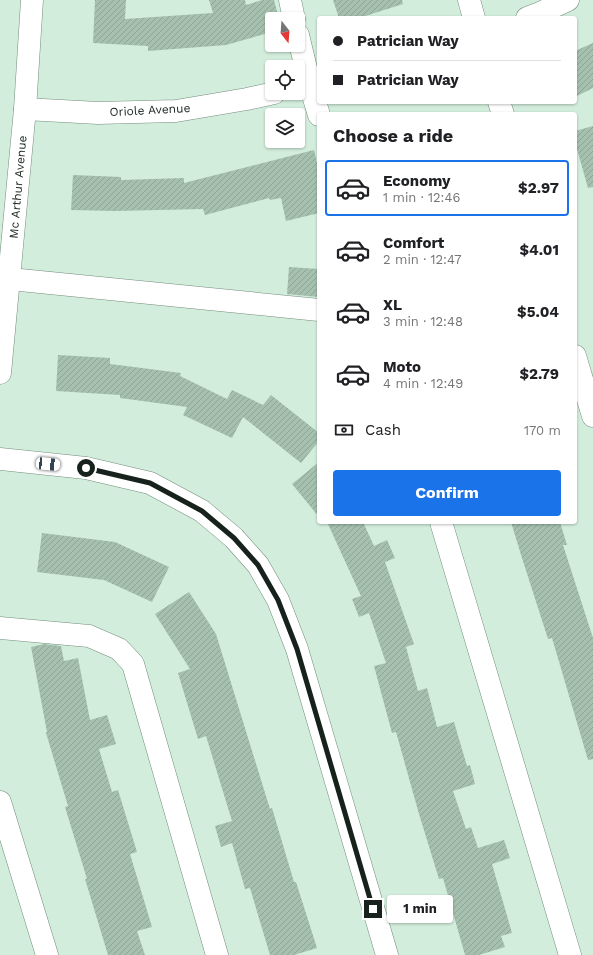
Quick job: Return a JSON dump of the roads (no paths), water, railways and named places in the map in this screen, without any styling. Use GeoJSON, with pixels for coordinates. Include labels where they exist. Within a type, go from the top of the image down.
{"type":"FeatureCollection","features":[{"type":"Feature","properties":{"kind":"street","name":"Mc Arthur Avenue"},"geometry":{"type":"LineString","coordinates":[[0,373],[25,109],[32,0]]}},
{"type":"Feature","properties":{"kind":"street"},"geometry":{"type":"LineString","coordinates":[[290,0],[293,12]]}},
{"type":"Feature","properties":{"kind":"street"},"geometry":{"type":"LineString","coordinates":[[469,0],[473,16]]}},
{"type":"Feature","properties":{"kind":"street"},"geometry":{"type":"LineString","coordinates":[[532,16],[568,0]]}},
{"type":"Feature","properties":{"kind":"street"},"geometry":{"type":"LineString","coordinates":[[302,52],[309,85],[318,112]]}},
{"type":"Feature","properties":{"kind":"street","name":"Oriole Avenue"},"geometry":{"type":"LineString","coordinates":[[25,109],[98,113],[176,111],[265,95]]}},
{"type":"Feature","properties":{"kind":"street"},"geometry":{"type":"LineString","coordinates":[[10,279],[317,310]]}},
{"type":"Feature","properties":{"kind":"street"},"geometry":{"type":"LineString","coordinates":[[577,363],[593,416]]}},
{"type":"Feature","properties":{"kind":"street"},"geometry":{"type":"LineString","coordinates":[[0,459],[86,468],[150,483],[202,511],[234,538],[258,565],[278,600],[297,649],[387,955]]}},
{"type":"Feature","properties":{"kind":"street"},"geometry":{"type":"LineString","coordinates":[[441,524],[570,955]]}},
{"type":"Feature","properties":{"kind":"street"},"geometry":{"type":"LineString","coordinates":[[0,628],[89,636],[119,649],[133,664],[217,955]]}},
{"type":"Feature","properties":{"kind":"street"},"geometry":{"type":"LineString","coordinates":[[0,802],[47,955]]}}]}
